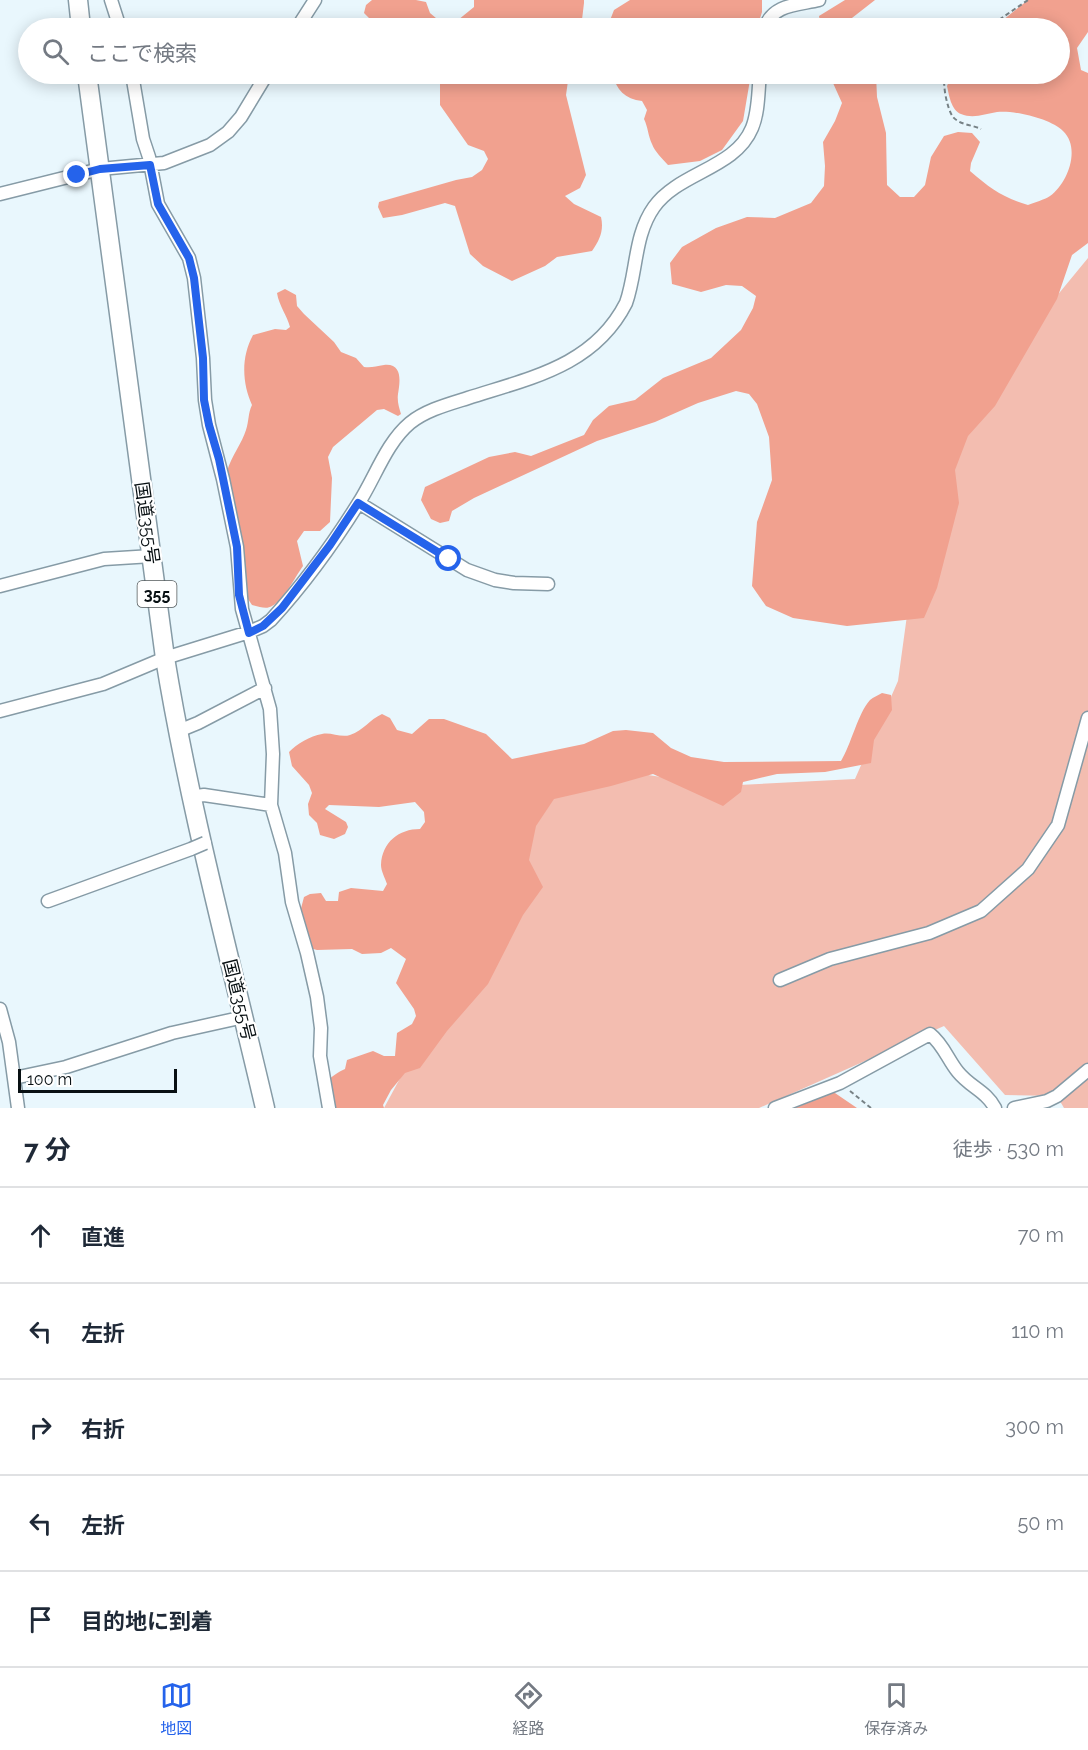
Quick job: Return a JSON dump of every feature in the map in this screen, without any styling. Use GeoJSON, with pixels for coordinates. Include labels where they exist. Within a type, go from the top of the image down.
{"type":"FeatureCollection","features":[{"type":"Feature","properties":{"kind":"highway"},"geometry":{"type":"LineString","coordinates":[[78,0],[80,18]]}},
{"type":"Feature","properties":{"kind":"highway","name":"国道355号"},"geometry":{"type":"LineString","coordinates":[[88,84],[176,732],[265,1108]]}},
{"type":"Feature","properties":{"kind":"street"},"geometry":{"type":"LineString","coordinates":[[111,0],[117,18]]}},
{"type":"Feature","properties":{"kind":"street"},"geometry":{"type":"LineString","coordinates":[[303,18],[315,0]]}},
{"type":"Feature","properties":{"kind":"street"},"geometry":{"type":"LineString","coordinates":[[770,18],[775,12],[819,0]]}},
{"type":"Feature","properties":{"kind":"street"},"geometry":{"type":"LineString","coordinates":[[134,84],[158,204],[189,258],[194,278],[203,358],[204,400],[237,547],[239,595],[270,709],[273,754],[271,805],[285,853],[292,902],[317,997],[321,1028],[320,1056],[329,1108]]}},
{"type":"Feature","properties":{"kind":"street"},"geometry":{"type":"LineString","coordinates":[[0,194],[100,169],[150,165],[177,159],[218,140],[240,117],[261,84]]}},
{"type":"Feature","properties":{"kind":"street"},"geometry":{"type":"LineString","coordinates":[[0,711],[103,684],[165,658],[249,633],[263,626],[282,608],[330,545],[394,442],[409,424],[421,416],[460,400],[556,370],[579,356],[602,337],[626,303],[641,234],[653,208],[672,189],[731,155],[747,138],[755,118],[759,84]]}},
{"type":"Feature","properties":{"kind":"street"},"geometry":{"type":"LineString","coordinates":[[358,503],[467,570],[495,580],[549,584]]}},
{"type":"Feature","properties":{"kind":"street"},"geometry":{"type":"LineString","coordinates":[[0,586],[104,559],[152,556]]}},
{"type":"Feature","properties":{"kind":"street"},"geometry":{"type":"LineString","coordinates":[[176,732],[265,688]]}},
{"type":"Feature","properties":{"kind":"street"},"geometry":{"type":"LineString","coordinates":[[780,980],[830,959],[929,933],[981,911],[1028,869],[1058,825],[1088,718]]}},
{"type":"Feature","properties":{"kind":"street"},"geometry":{"type":"LineString","coordinates":[[190,796],[204,795],[271,805]]}},
{"type":"Feature","properties":{"kind":"street"},"geometry":{"type":"LineString","coordinates":[[48,901],[205,843]]}},
{"type":"Feature","properties":{"kind":"street"},"geometry":{"type":"LineString","coordinates":[[0,1009],[9,1042],[18,1108]]}},
{"type":"Feature","properties":{"kind":"street"},"geometry":{"type":"LineString","coordinates":[[14,1077],[66,1067],[172,1033],[243,1017]]}},
{"type":"Feature","properties":{"kind":"street"},"geometry":{"type":"LineString","coordinates":[[775,1108],[840,1083],[930,1034],[939,1041],[943,1052],[967,1083],[981,1089],[991,1099],[995,1108]]}},
{"type":"Feature","properties":{"kind":"street"},"geometry":{"type":"LineString","coordinates":[[1014,1108],[1047,1101],[1057,1096],[1088,1070]]}},
{"type":"Feature","properties":{"kind":"path"},"geometry":{"type":"LineString","coordinates":[[1002,18],[1029,0]]}},
{"type":"Feature","properties":{"kind":"path"},"geometry":{"type":"LineString","coordinates":[[944,84],[953,117],[981,129]]}},
{"type":"Feature","properties":{"kind":"path"},"geometry":{"type":"LineString","coordinates":[[840,1083],[871,1108]]}},
{"type":"Feature","properties":{"kind":"shaded area"},"geometry":{"type":"Polygon","coordinates":[[[372,0],[416,0],[426,2],[430,13],[436,18],[369,18],[364,13],[366,5],[372,0]]]}},
{"type":"Feature","properties":{"kind":"shaded area"},"geometry":{"type":"Polygon","coordinates":[[[474,0],[584,0],[582,18],[460,18],[474,7],[474,0]]]}},
{"type":"Feature","properties":{"kind":"shaded area"},"geometry":{"type":"Polygon","coordinates":[[[630,0],[762,0],[760,18],[611,18],[614,10],[630,0]]]}},
{"type":"Feature","properties":{"kind":"shaded area"},"geometry":{"type":"Polygon","coordinates":[[[845,0],[875,0],[852,18],[819,18],[819,16],[845,0]]]}},
{"type":"Feature","properties":{"kind":"shaded area"},"geometry":{"type":"Polygon","coordinates":[[[1028,0],[1088,0],[1088,32],[1077,48],[1081,70],[1088,73],[1088,243],[1072,255],[1057,299],[995,406],[968,436],[955,470],[959,503],[937,588],[924,618],[847,626],[793,618],[766,606],[752,586],[757,522],[772,480],[769,437],[757,404],[749,394],[736,391],[597,441],[474,498],[452,511],[449,521],[440,523],[431,519],[421,500],[425,487],[489,457],[515,452],[531,456],[584,435],[593,420],[609,406],[635,400],[663,378],[711,358],[741,330],[753,308],[756,296],[742,286],[726,285],[701,292],[672,284],[670,263],[682,247],[716,228],[747,217],[775,218],[811,203],[824,186],[823,142],[842,103],[833,84],[876,84],[877,97],[886,133],[887,185],[900,197],[914,197],[925,185],[931,157],[944,136],[958,132],[972,133],[980,142],[970,171],[991,188],[1028,205],[1050,196],[1067,174],[1072,156],[1071,146],[1063,131],[1042,119],[1023,114],[997,112],[974,116],[961,114],[953,106],[947,86],[948,84],[1070,84],[1070,18],[1006,18],[1028,0]]]}},
{"type":"Feature","properties":{"kind":"shaded area"},"geometry":{"type":"Polygon","coordinates":[[[440,84],[568,84],[566,95],[586,175],[580,188],[565,196],[574,204],[601,217],[601,235],[592,251],[557,257],[545,266],[512,281],[483,266],[470,254],[455,206],[445,203],[383,218],[378,207],[379,202],[472,177],[482,170],[488,159],[484,151],[468,145],[440,105],[440,84]]]}},
{"type":"Feature","properties":{"kind":"shaded area"},"geometry":{"type":"Polygon","coordinates":[[[749,84],[743,121],[722,150],[700,161],[668,165],[653,147],[644,119],[647,110],[642,101],[626,96],[616,85],[749,84]]]}},
{"type":"Feature","properties":{"kind":"shaded area"},"geometry":{"type":"Polygon","coordinates":[[[1088,258],[1088,1108],[1064,1108],[1057,1096],[1005,1095],[944,1026],[759,1108],[384,1108],[431,1021],[534,806],[603,768],[719,786],[855,779],[898,681],[908,608],[967,405],[1088,258]]]}},
{"type":"Feature","properties":{"kind":"shaded area"},"geometry":{"type":"Polygon","coordinates":[[[285,289],[296,295],[297,306],[334,342],[341,352],[356,358],[364,367],[390,365],[397,370],[401,414],[398,416],[384,409],[377,410],[333,447],[328,457],[332,478],[330,522],[320,531],[304,531],[297,541],[303,566],[281,599],[265,608],[252,605],[246,596],[227,471],[244,435],[252,405],[246,388],[244,370],[246,352],[253,335],[275,329],[286,330],[290,327],[277,293],[285,289]]]}},
{"type":"Feature","properties":{"kind":"shaded area"},"geometry":{"type":"Polygon","coordinates":[[[882,693],[891,695],[892,710],[874,740],[871,763],[825,772],[777,774],[743,782],[741,792],[723,806],[653,774],[554,799],[536,826],[529,860],[543,887],[523,915],[488,984],[447,1031],[420,1068],[405,1073],[391,1090],[383,1105],[384,1108],[322,1108],[321,1095],[325,1084],[345,1069],[347,1060],[373,1051],[384,1056],[395,1056],[397,1033],[412,1024],[416,1016],[414,1009],[396,983],[406,959],[391,948],[381,953],[362,954],[352,949],[317,950],[306,947],[299,916],[304,897],[321,893],[326,901],[338,901],[339,892],[351,888],[383,891],[387,884],[381,865],[388,844],[405,831],[420,829],[425,822],[424,812],[415,802],[379,807],[329,805],[325,809],[346,822],[348,827],[345,834],[334,839],[320,835],[317,823],[309,815],[308,804],[312,793],[309,785],[292,766],[289,752],[296,746],[308,738],[322,734],[350,735],[382,714],[390,718],[397,730],[412,734],[429,719],[444,719],[486,734],[512,759],[584,744],[613,731],[626,730],[653,733],[671,748],[691,757],[724,762],[841,761],[866,706],[871,699],[882,693]]]}},
{"type":"Feature","properties":{"kind":"shaded area"},"geometry":{"type":"Polygon","coordinates":[[[832,1091],[857,1108],[793,1108],[832,1091]]]}},
{"type":"Feature","properties":{"kind":"route"},"geometry":{"type":"LineString","coordinates":[[77,175],[100,169],[150,165],[158,204],[189,258],[199,309],[204,400],[237,547],[239,595],[249,633],[271,620],[282,608],[330,545],[358,503],[449,559]]}}]}
